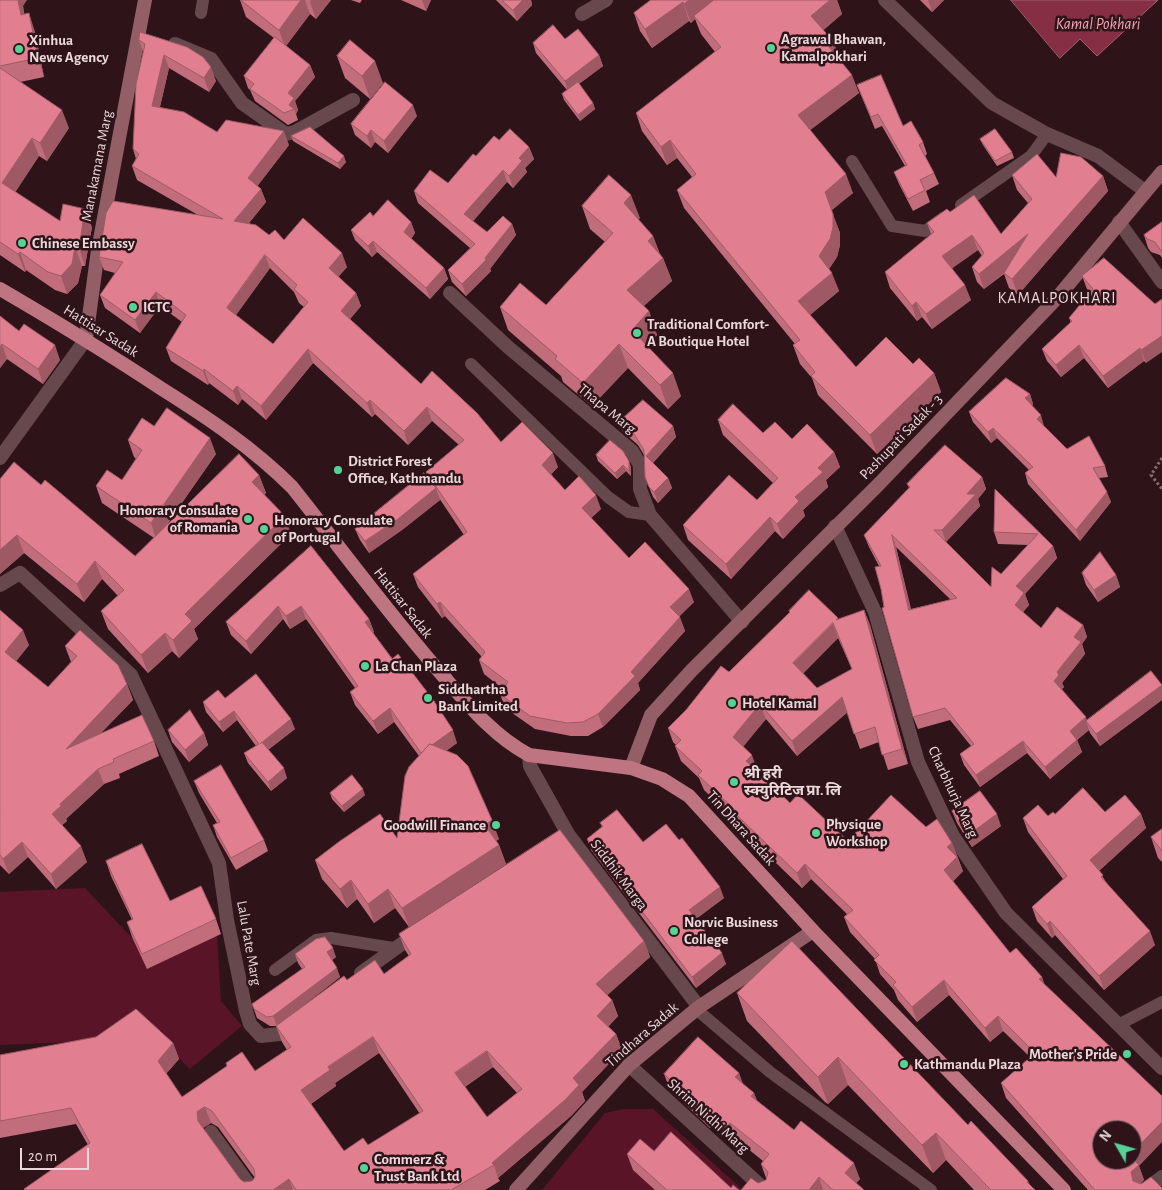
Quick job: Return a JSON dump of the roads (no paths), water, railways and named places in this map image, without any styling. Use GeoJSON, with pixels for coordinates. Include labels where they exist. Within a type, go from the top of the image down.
{"type":"FeatureCollection","features":[{"type":"Feature","properties":{"kind":"main road","name":"Manakamana Marg"},"geometry":{"type":"LineString","coordinates":[[86,339],[98,250],[145,0]]}},
{"type":"Feature","properties":{"kind":"main road","name":"Pashupati Sadak - 3"},"geometry":{"type":"LineString","coordinates":[[631,768],[651,715],[692,670],[879,484],[1057,298],[1162,172]]}},
{"type":"Feature","properties":{"kind":"main road","name":"Hattisar Sadak"},"geometry":{"type":"LineString","coordinates":[[0,289],[86,339],[214,423],[280,476],[298,495],[414,643],[468,705],[498,735],[529,755],[631,768]]}},
{"type":"Feature","properties":{"kind":"main road","name":"Tin Dhara Sadak"},"geometry":{"type":"LineString","coordinates":[[631,768],[662,779],[689,796],[813,931],[1064,1190]]}},
{"type":"Feature","properties":{"kind":"main road","name":"Tindhara Sadak"},"geometry":{"type":"LineString","coordinates":[[516,1190],[629,1065],[698,1008],[813,931]]}},
{"type":"Feature","properties":{"kind":"street"},"geometry":{"type":"LineString","coordinates":[[582,14],[606,0]]}},
{"type":"Feature","properties":{"kind":"street"},"geometry":{"type":"LineString","coordinates":[[885,0],[992,103],[1047,134],[1098,156],[1145,191]]}},
{"type":"Feature","properties":{"kind":"street"},"geometry":{"type":"LineString","coordinates":[[138,35],[200,53],[211,59],[242,103],[286,134],[295,132],[353,100]]}},
{"type":"Feature","properties":{"kind":"street"},"geometry":{"type":"LineString","coordinates":[[1119,222],[1162,282]]}},
{"type":"Feature","properties":{"kind":"street","name":"Thapa Marg"},"geometry":{"type":"LineString","coordinates":[[450,293],[533,370],[632,451],[640,465],[640,488],[650,516],[742,622]]}},
{"type":"Feature","properties":{"kind":"street"},"geometry":{"type":"LineString","coordinates":[[0,458],[86,339]]}},
{"type":"Feature","properties":{"kind":"street","name":"Charbhurja Marg"},"geometry":{"type":"LineString","coordinates":[[836,526],[875,612],[918,762],[953,836],[1006,913],[1162,1068]]}},
{"type":"Feature","properties":{"kind":"street","name":"Lalu Pate Marg"},"geometry":{"type":"LineString","coordinates":[[0,586],[20,573],[131,675],[219,863],[235,961],[250,1024],[262,1036],[280,1034],[303,1018]]}},
{"type":"Feature","properties":{"kind":"street","name":"Siddhik Marga"},"geometry":{"type":"LineString","coordinates":[[529,755],[530,766],[564,837],[698,1008]]}},
{"type":"Feature","properties":{"kind":"street"},"geometry":{"type":"LineString","coordinates":[[350,981],[393,948],[426,927]]}},
{"type":"Feature","properties":{"kind":"street","name":"Shrim Nidhi Marg"},"geometry":{"type":"LineString","coordinates":[[629,1065],[765,1190]]}},
{"type":"Feature","properties":{"kind":"street"},"geometry":{"type":"LineString","coordinates":[[210,1132],[253,1190]]}},
{"type":"Feature","properties":{"kind":"street"},"geometry":{"type":"LineString","coordinates":[[1145,1190],[1162,1178]]}},
{"type":"Feature","properties":{"kind":"lane"},"geometry":{"type":"LineString","coordinates":[[201,13],[203,0]]}},
{"type":"Feature","properties":{"kind":"lane"},"geometry":{"type":"LineString","coordinates":[[852,161],[892,226],[925,231],[1031,156],[1047,134]]}},
{"type":"Feature","properties":{"kind":"lane"},"geometry":{"type":"LineString","coordinates":[[472,364],[608,497],[629,512],[650,516]]}},
{"type":"Feature","properties":{"kind":"lane"},"geometry":{"type":"LineString","coordinates":[[275,970],[316,940],[331,938],[393,948]]}},
{"type":"Feature","properties":{"kind":"lane"},"geometry":{"type":"LineString","coordinates":[[1118,1025],[1162,1002]]}},
{"type":"Feature","properties":{"kind":"lane"},"geometry":{"type":"LineString","coordinates":[[698,1008],[770,1072],[931,1190]]}},
{"type":"Feature","properties":{"kind":"water","name":"Kamal Pokhari"},"geometry":{"type":"Polygon","coordinates":[[[1011,0],[1158,0],[1097,56],[1080,39],[1060,58],[1011,0]]]}},
{"type":"Feature","properties":{"kind":"place","name":"Agrawal Bhawan, Kamalpokhari"},"geometry":{"type":"Point","coordinates":[771,48]}},
{"type":"Feature","properties":{"kind":"place","name":"Xinhua News Agency"},"geometry":{"type":"Point","coordinates":[19,49]}},
{"type":"Feature","properties":{"kind":"place","name":"Chinese Embassy"},"geometry":{"type":"Point","coordinates":[22,243]}},
{"type":"Feature","properties":{"kind":"place","name":"ICTC"},"geometry":{"type":"Point","coordinates":[133,307]}},
{"type":"Feature","properties":{"kind":"place","name":"Traditional Comfort- A Boutique Hotel"},"geometry":{"type":"Point","coordinates":[637,333]}},
{"type":"Feature","properties":{"kind":"place","name":"District Forest Office, Kathmandu"},"geometry":{"type":"Point","coordinates":[338,470]}},
{"type":"Feature","properties":{"kind":"place","name":"Honorary Consulate of Romania"},"geometry":{"type":"Point","coordinates":[248,519]}},
{"type":"Feature","properties":{"kind":"place","name":"Honorary Consulate of Portugal"},"geometry":{"type":"Point","coordinates":[264,529]}},
{"type":"Feature","properties":{"kind":"place","name":"La Chan Plaza"},"geometry":{"type":"Point","coordinates":[365,666]}},
{"type":"Feature","properties":{"kind":"place","name":"Siddhartha Bank Limited"},"geometry":{"type":"Point","coordinates":[428,698]}},
{"type":"Feature","properties":{"kind":"place","name":"Hotel Kamal"},"geometry":{"type":"Point","coordinates":[732,703]}},
{"type":"Feature","properties":{"kind":"place","name":"श्री हरी स्क्युरिटिज प्रा. लि"},"geometry":{"type":"Point","coordinates":[734,782]}},
{"type":"Feature","properties":{"kind":"place","name":"Goodwill Finance"},"geometry":{"type":"Point","coordinates":[496,825]}},
{"type":"Feature","properties":{"kind":"place","name":"Physique Workshop"},"geometry":{"type":"Point","coordinates":[816,833]}},
{"type":"Feature","properties":{"kind":"place","name":"Norvic Business College"},"geometry":{"type":"Point","coordinates":[674,931]}},
{"type":"Feature","properties":{"kind":"place","name":"Mother's Pride"},"geometry":{"type":"Point","coordinates":[1127,1054]}},
{"type":"Feature","properties":{"kind":"place","name":"Kathmandu Plaza"},"geometry":{"type":"Point","coordinates":[904,1064]}},
{"type":"Feature","properties":{"kind":"place","name":"Commerz & Trust Bank Ltd"},"geometry":{"type":"Point","coordinates":[364,1168]}},
{"type":"Feature","properties":{"kind":"district","name":"KAMALPOKHARI"},"geometry":{"type":"Point","coordinates":[1057,298]}}]}
